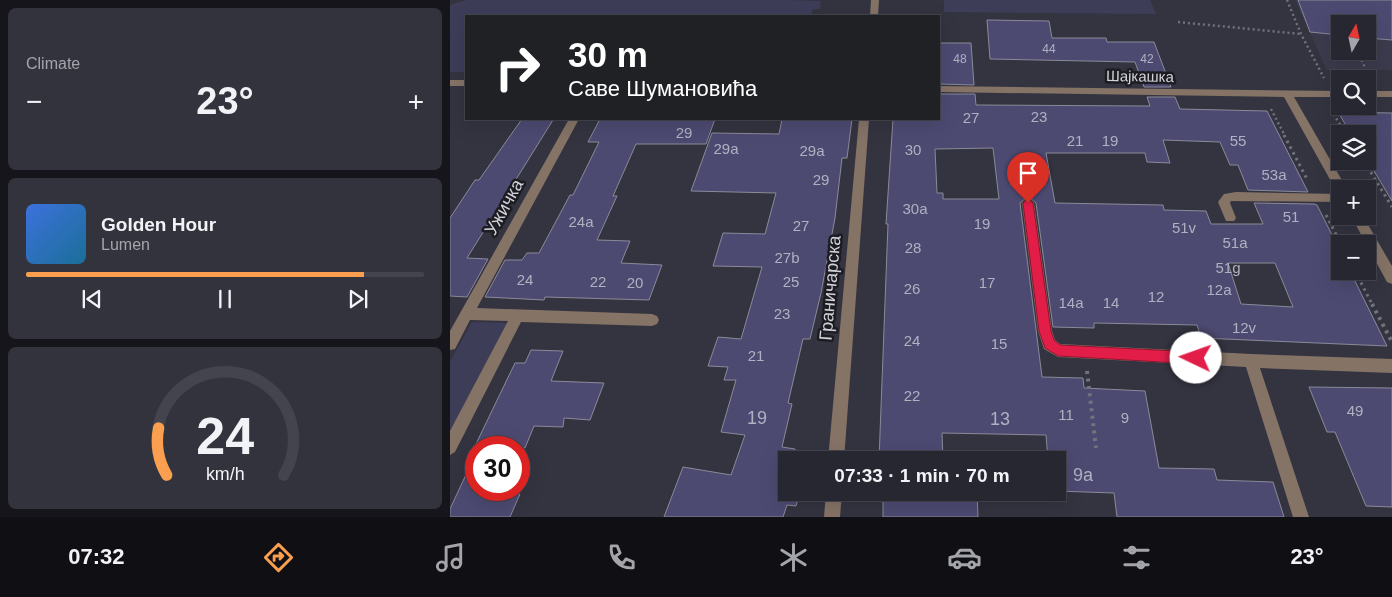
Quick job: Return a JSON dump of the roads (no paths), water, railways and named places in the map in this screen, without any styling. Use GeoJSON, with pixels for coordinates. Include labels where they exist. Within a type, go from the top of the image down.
{"type":"FeatureCollection","features":[{"type":"Feature","properties":{"kind":"street"},"geometry":{"type":"LineString","coordinates":[[874,15],[876,0]]}},
{"type":"Feature","properties":{"kind":"street"},"geometry":{"type":"LineString","coordinates":[[450,83],[465,83]]}},
{"type":"Feature","properties":{"kind":"street","name":"Шајкашка"},"geometry":{"type":"LineString","coordinates":[[940,88],[1331,94]]}},
{"type":"Feature","properties":{"kind":"street"},"geometry":{"type":"LineString","coordinates":[[1287,93],[1336,180]]}},
{"type":"Feature","properties":{"kind":"street"},"geometry":{"type":"LineString","coordinates":[[1376,94],[1392,94]]}},
{"type":"Feature","properties":{"kind":"street","name":"Ужичка"},"geometry":{"type":"LineString","coordinates":[[450,344],[573,120]]}},
{"type":"Feature","properties":{"kind":"street","name":"Граничарска"},"geometry":{"type":"LineString","coordinates":[[837,451],[864,120]]}},
{"type":"Feature","properties":{"kind":"street"},"geometry":{"type":"LineString","coordinates":[[1230,218],[1224,202],[1228,197],[1331,198]]}},
{"type":"Feature","properties":{"kind":"street"},"geometry":{"type":"LineString","coordinates":[[1028,203],[1045,331],[1049,344],[1058,350],[1251,361],[1392,366]]}},
{"type":"Feature","properties":{"kind":"street"},"geometry":{"type":"LineString","coordinates":[[1362,225],[1392,278]]}},
{"type":"Feature","properties":{"kind":"street"},"geometry":{"type":"LineString","coordinates":[[467,314],[652,320]]}},
{"type":"Feature","properties":{"kind":"street"},"geometry":{"type":"LineString","coordinates":[[450,447],[518,315]]}},
{"type":"Feature","properties":{"kind":"street"},"geometry":{"type":"LineString","coordinates":[[1251,361],[1301,517]]}},
{"type":"Feature","properties":{"kind":"street"},"geometry":{"type":"LineString","coordinates":[[832,517],[833,501]]}}]}
